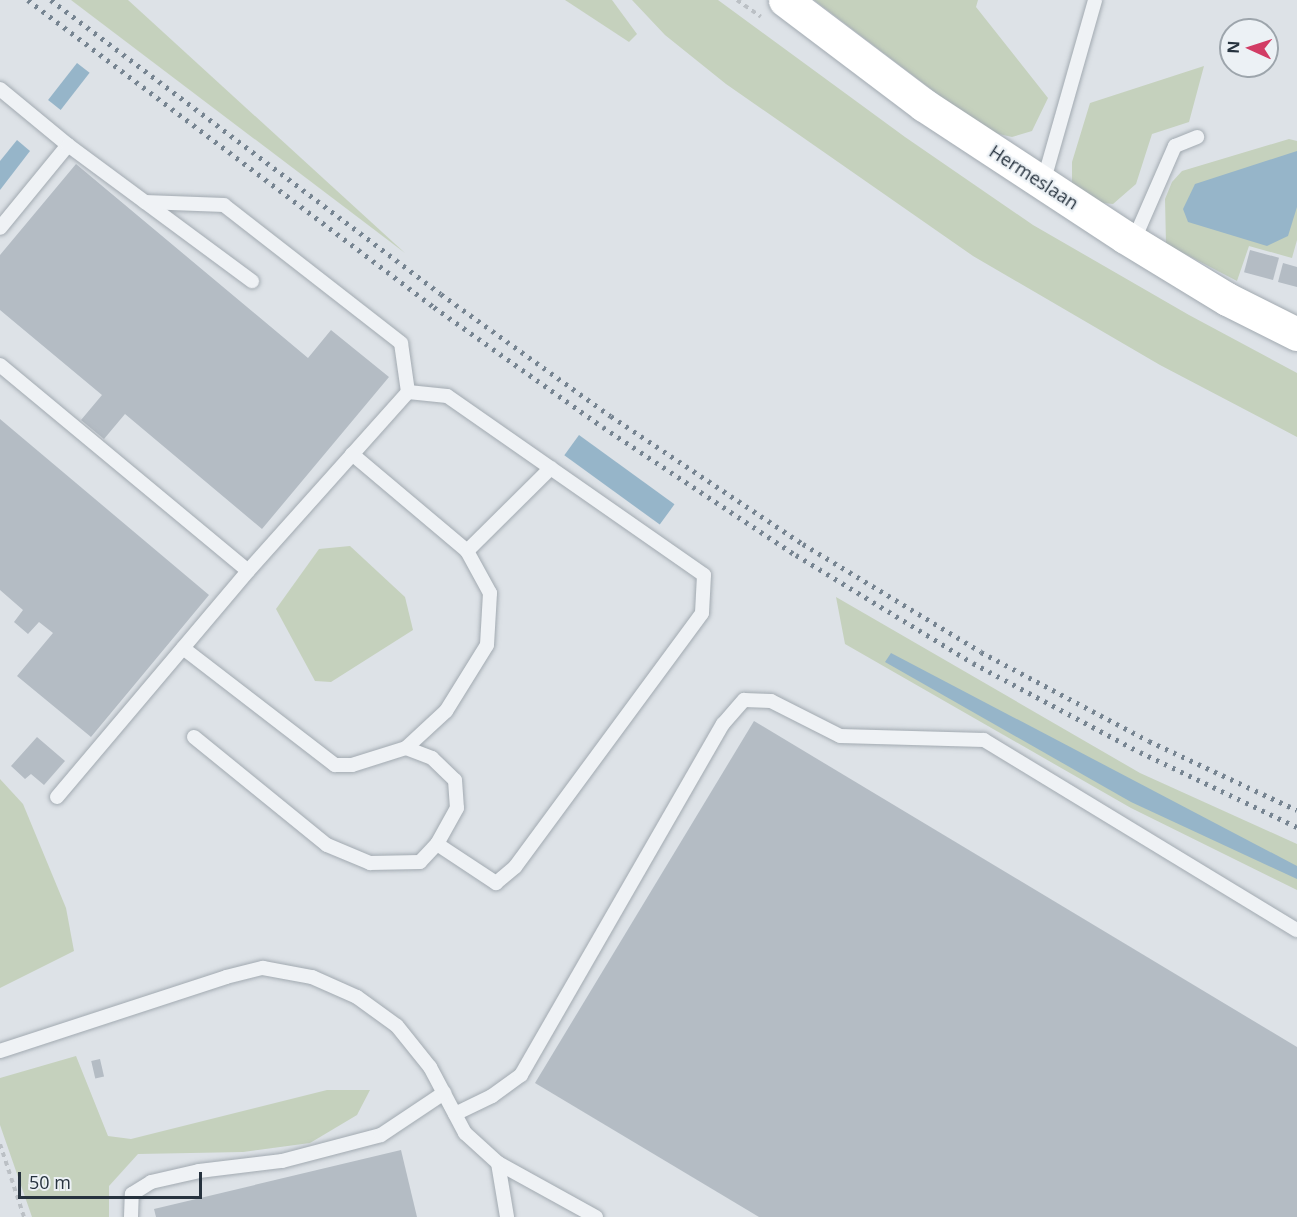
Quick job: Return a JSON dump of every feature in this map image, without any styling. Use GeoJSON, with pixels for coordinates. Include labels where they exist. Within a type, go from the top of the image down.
{"type":"FeatureCollection","features":[{"type":"Feature","properties":{"kind":"street","name":"Hermeslaan"},"geometry":{"type":"LineString","coordinates":[[785,0],[924,105],[1133,242],[1227,299],[1297,334]]}},
{"type":"Feature","properties":{"kind":"lane"},"geometry":{"type":"LineString","coordinates":[[1043,183],[1095,0]]}},
{"type":"Feature","properties":{"kind":"lane"},"geometry":{"type":"LineString","coordinates":[[0,88],[68,145],[252,281]]}},
{"type":"Feature","properties":{"kind":"lane"},"geometry":{"type":"LineString","coordinates":[[1133,242],[1175,146],[1197,137]]}},
{"type":"Feature","properties":{"kind":"lane"},"geometry":{"type":"LineString","coordinates":[[0,228],[68,145]]}},
{"type":"Feature","properties":{"kind":"lane"},"geometry":{"type":"LineString","coordinates":[[145,202],[224,205],[401,343],[408,392]]}},
{"type":"Feature","properties":{"kind":"lane"},"geometry":{"type":"LineString","coordinates":[[0,365],[248,571]]}},
{"type":"Feature","properties":{"kind":"lane"},"geometry":{"type":"LineString","coordinates":[[57,797],[248,571],[408,392]]}},
{"type":"Feature","properties":{"kind":"lane"},"geometry":{"type":"LineString","coordinates":[[408,392],[447,396],[704,575],[702,613],[515,867],[496,883],[436,844]]}},
{"type":"Feature","properties":{"kind":"lane"},"geometry":{"type":"LineString","coordinates":[[183,648],[335,765],[352,765],[406,748],[446,711],[487,645],[490,593],[467,551],[352,454]]}},
{"type":"Feature","properties":{"kind":"lane"},"geometry":{"type":"LineString","coordinates":[[467,551],[551,468]]}},
{"type":"Feature","properties":{"kind":"lane"},"geometry":{"type":"LineString","coordinates":[[455,1114],[492,1096],[521,1075],[723,724],[744,700],[771,701],[840,736],[984,740],[1297,930]]}},
{"type":"Feature","properties":{"kind":"lane"},"geometry":{"type":"LineString","coordinates":[[194,737],[327,845],[370,863],[420,862],[436,844],[457,808],[455,780],[432,758],[406,748]]}},
{"type":"Feature","properties":{"kind":"lane"},"geometry":{"type":"LineString","coordinates":[[0,1051],[226,977],[263,968],[312,977],[357,997],[396,1026],[430,1067],[465,1133],[498,1163],[596,1217]]}},
{"type":"Feature","properties":{"kind":"lane"},"geometry":{"type":"LineString","coordinates":[[132,1217],[132,1194],[150,1182],[199,1171],[282,1161],[381,1135],[444,1093]]}},
{"type":"Feature","properties":{"kind":"lane"},"geometry":{"type":"LineString","coordinates":[[498,1163],[507,1217]]}},
{"type":"Feature","properties":{"kind":"path"},"geometry":{"type":"LineString","coordinates":[[0,1144],[24,1217]]}},
{"type":"Feature","properties":{"kind":"green space"},"geometry":{"type":"Polygon","coordinates":[[[71,0],[128,0],[405,253],[71,0]]]}},
{"type":"Feature","properties":{"kind":"green space"},"geometry":{"type":"Polygon","coordinates":[[[565,0],[612,0],[637,34],[629,42],[565,0]]]}},
{"type":"Feature","properties":{"kind":"green space"},"geometry":{"type":"Polygon","coordinates":[[[632,0],[718,0],[905,137],[1033,225],[1189,315],[1297,373],[1297,437],[1160,365],[973,256],[726,84],[665,35],[632,0]]]}},
{"type":"Feature","properties":{"kind":"green space"},"geometry":{"type":"Polygon","coordinates":[[[814,0],[978,0],[976,7],[1048,98],[1032,131],[1012,137],[986,131],[814,0]]]}},
{"type":"Feature","properties":{"kind":"green space"},"geometry":{"type":"Polygon","coordinates":[[[1204,66],[1189,122],[1152,134],[1136,184],[1113,204],[1092,202],[1072,189],[1072,162],[1090,103],[1204,66]]]}},
{"type":"Feature","properties":{"kind":"green space"},"geometry":{"type":"Polygon","coordinates":[[[1289,139],[1297,141],[1297,240],[1292,258],[1249,246],[1237,281],[1166,244],[1165,199],[1172,182],[1182,171],[1289,139]]]}},
{"type":"Feature","properties":{"kind":"green space"},"geometry":{"type":"Polygon","coordinates":[[[350,546],[405,597],[413,630],[331,682],[315,681],[276,609],[319,549],[350,546]]]}},
{"type":"Feature","properties":{"kind":"green space"},"geometry":{"type":"Polygon","coordinates":[[[836,597],[1140,773],[1297,844],[1297,890],[1131,808],[845,644],[836,597]]]}},
{"type":"Feature","properties":{"kind":"green space"},"geometry":{"type":"Polygon","coordinates":[[[0,779],[23,804],[66,908],[74,951],[0,988],[0,779]]]}},
{"type":"Feature","properties":{"kind":"green space"},"geometry":{"type":"Polygon","coordinates":[[[76,1056],[108,1136],[131,1139],[327,1090],[370,1090],[357,1115],[310,1143],[243,1152],[138,1154],[109,1186],[109,1217],[32,1217],[0,1125],[0,1078],[76,1056]]]}},
{"type":"Feature","properties":{"kind":"water"},"geometry":{"type":"Polygon","coordinates":[[[77,63],[90,73],[61,110],[48,100],[77,63]]]}},
{"type":"Feature","properties":{"kind":"water"},"geometry":{"type":"Polygon","coordinates":[[[17,140],[30,151],[0,190],[0,161],[17,140]]]}},
{"type":"Feature","properties":{"kind":"water"},"geometry":{"type":"Polygon","coordinates":[[[1297,151],[1297,207],[1288,236],[1267,246],[1188,222],[1183,209],[1195,184],[1297,151]]]}},
{"type":"Feature","properties":{"kind":"water"},"geometry":{"type":"Polygon","coordinates":[[[579,435],[674,504],[660,525],[564,455],[579,435]]]}},
{"type":"Feature","properties":{"kind":"water"},"geometry":{"type":"Polygon","coordinates":[[[891,653],[1297,866],[1297,879],[1131,802],[885,662],[891,653]]]}},
{"type":"Feature","properties":{"kind":"building"},"geometry":{"type":"Polygon","coordinates":[[[76,164],[308,358],[331,330],[389,377],[262,529],[125,414],[104,439],[81,420],[102,395],[0,310],[0,255],[76,164]]]}},
{"type":"Feature","properties":{"kind":"building"},"geometry":{"type":"Polygon","coordinates":[[[1250,250],[1279,258],[1273,280],[1244,272],[1250,250]]]}},
{"type":"Feature","properties":{"kind":"building"},"geometry":{"type":"Polygon","coordinates":[[[1283,263],[1297,267],[1297,287],[1278,282],[1283,263]]]}},
{"type":"Feature","properties":{"kind":"building"},"geometry":{"type":"Polygon","coordinates":[[[0,419],[209,595],[91,737],[17,676],[53,633],[39,622],[28,634],[14,622],[23,610],[0,590],[0,419]]]}},
{"type":"Feature","properties":{"kind":"building"},"geometry":{"type":"Polygon","coordinates":[[[754,721],[1297,1047],[1297,1217],[759,1217],[535,1083],[754,721]]]}},
{"type":"Feature","properties":{"kind":"building"},"geometry":{"type":"Polygon","coordinates":[[[37,737],[65,761],[44,785],[31,774],[25,779],[11,766],[37,737]]]}},
{"type":"Feature","properties":{"kind":"building"},"geometry":{"type":"Polygon","coordinates":[[[100,1059],[104,1077],[95,1079],[91,1061],[100,1059]]]}},
{"type":"Feature","properties":{"kind":"building"},"geometry":{"type":"Polygon","coordinates":[[[401,1150],[417,1217],[156,1217],[154,1209],[401,1150]]]}},
{"type":"Feature","properties":{"kind":"railway"},"geometry":{"type":"LineString","coordinates":[[28,0],[434,307],[603,427],[796,555],[973,663],[1140,752],[1297,827]]}},
{"type":"Feature","properties":{"kind":"railway"},"geometry":{"type":"LineString","coordinates":[[51,0],[441,294],[611,416],[803,544],[981,652],[1149,741],[1297,810]]}}]}
